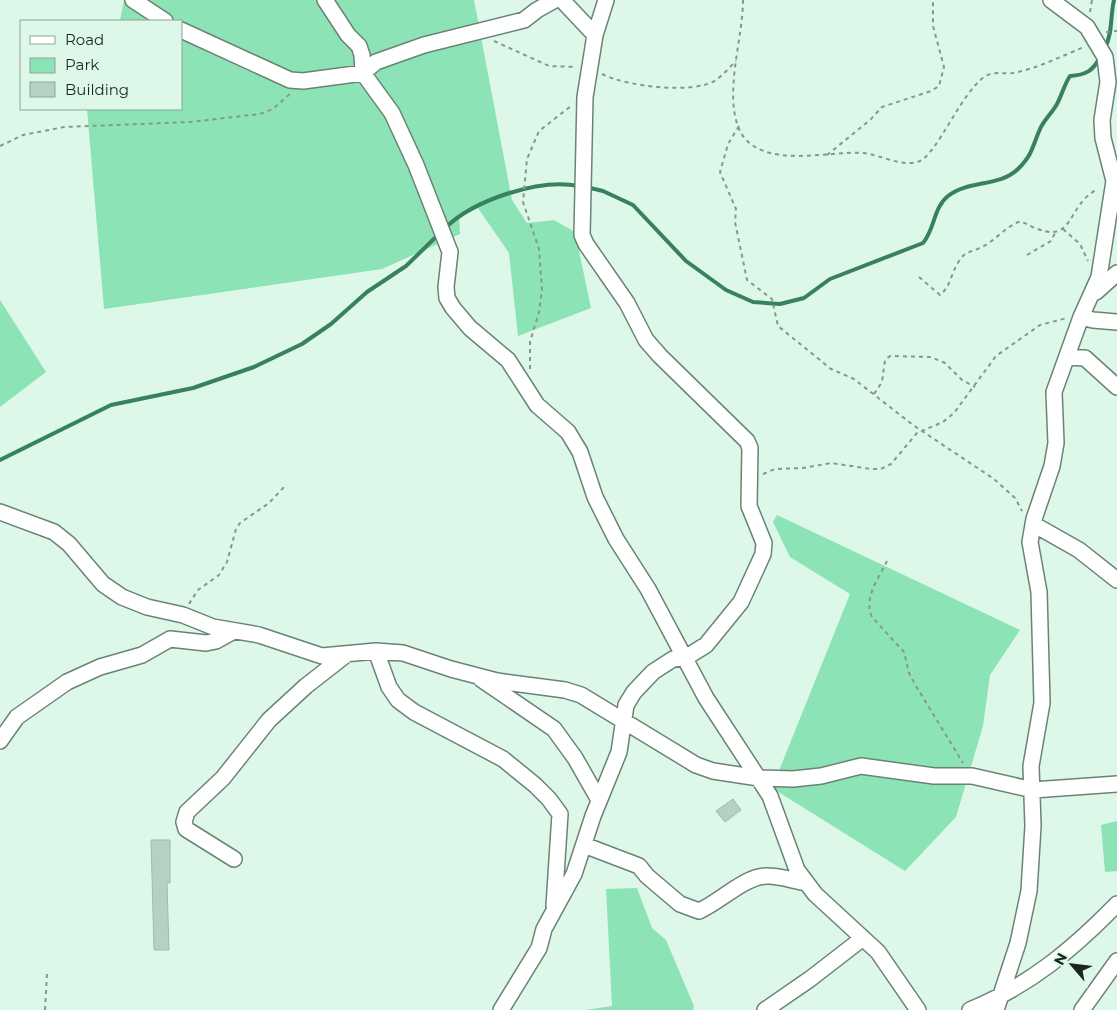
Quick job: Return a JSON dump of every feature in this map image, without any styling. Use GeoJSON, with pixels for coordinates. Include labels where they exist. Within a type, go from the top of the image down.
{"type":"FeatureCollection","features":[{"type":"Feature","properties":{"kind":"street"},"geometry":{"type":"LineString","coordinates":[[133,0],[163,20]]}},
{"type":"Feature","properties":{"kind":"street"},"geometry":{"type":"LineString","coordinates":[[325,0],[348,35],[360,46],[363,73],[392,113],[450,252],[446,287],[447,298],[470,328],[508,360],[538,405],[568,432],[580,452],[595,497],[616,539],[648,589],[706,698],[770,796],[797,870],[815,894],[878,952],[918,1010]]}},
{"type":"Feature","properties":{"kind":"street"},"geometry":{"type":"LineString","coordinates":[[182,30],[290,80],[303,81],[363,73],[376,62],[424,45],[524,20],[537,10],[556,0]]}},
{"type":"Feature","properties":{"kind":"street"},"geometry":{"type":"LineString","coordinates":[[562,0],[595,34]]}},
{"type":"Feature","properties":{"kind":"street"},"geometry":{"type":"LineString","coordinates":[[500,1010],[539,948],[544,929],[574,874],[599,800],[616,760],[626,705],[653,672],[673,659],[686,658],[706,645],[742,602],[763,554],[761,531],[749,506],[750,448],[747,441],[646,340],[627,303],[586,244],[581,226],[585,190],[585,97],[595,34],[606,0]]}},
{"type":"Feature","properties":{"kind":"street"},"geometry":{"type":"LineString","coordinates":[[998,1004],[1018,943],[1029,891],[1033,826],[1031,766],[1042,703],[1039,592],[1030,542],[1033,524],[1056,444],[1054,392],[1080,316],[1093,294],[1099,278],[1115,180],[1103,138],[1102,120],[1108,82],[1108,69],[1097,41],[1087,27],[1051,0]]}},
{"type":"Feature","properties":{"kind":"street"},"geometry":{"type":"LineString","coordinates":[[1093,294],[1117,273]]}},
{"type":"Feature","properties":{"kind":"street"},"geometry":{"type":"LineString","coordinates":[[1080,316],[1093,320],[1117,322]]}},
{"type":"Feature","properties":{"kind":"street"},"geometry":{"type":"LineString","coordinates":[[1067,357],[1085,358],[1117,387]]}},
{"type":"Feature","properties":{"kind":"street"},"geometry":{"type":"LineString","coordinates":[[0,512],[54,532],[69,544],[103,584],[122,597],[148,607],[183,615],[213,627],[260,636],[322,656],[376,651],[403,653],[477,676],[565,690],[581,695],[696,765],[713,771],[759,778],[793,779],[812,777],[861,766],[934,776],[972,776],[1033,790],[1117,784]]}},
{"type":"Feature","properties":{"kind":"street"},"geometry":{"type":"LineString","coordinates":[[1033,524],[1079,550],[1117,580]]}},
{"type":"Feature","properties":{"kind":"street"},"geometry":{"type":"LineString","coordinates":[[0,741],[16,717],[67,682],[100,668],[142,655],[170,639],[206,643],[216,641],[234,631]]}},
{"type":"Feature","properties":{"kind":"street"},"geometry":{"type":"LineString","coordinates":[[376,651],[389,687],[398,700],[414,712],[503,760],[542,792],[560,814],[553,913]]}},
{"type":"Feature","properties":{"kind":"street"},"geometry":{"type":"LineString","coordinates":[[234,859],[186,828],[184,822],[187,812],[223,778],[270,720],[306,686],[347,654]]}},
{"type":"Feature","properties":{"kind":"street"},"geometry":{"type":"LineString","coordinates":[[477,676],[554,729],[575,758],[599,800]]}},
{"type":"Feature","properties":{"kind":"street"},"geometry":{"type":"LineString","coordinates":[[584,845],[639,866],[647,876],[680,904],[699,911],[714,904],[746,882],[757,877],[768,876],[807,883]]}},
{"type":"Feature","properties":{"kind":"street"},"geometry":{"type":"LineString","coordinates":[[970,1010],[998,1004],[1057,961],[1117,904]]}},
{"type":"Feature","properties":{"kind":"street"},"geometry":{"type":"LineString","coordinates":[[765,1010],[810,979],[863,938]]}},
{"type":"Feature","properties":{"kind":"street"},"geometry":{"type":"LineString","coordinates":[[1082,1010],[1117,961]]}},
{"type":"Feature","properties":{"kind":"path"},"geometry":{"type":"LineString","coordinates":[[742,0],[743,18],[736,61],[734,97],[738,126],[741,133],[752,144],[764,150],[803,158],[854,152],[906,163],[919,161],[933,147],[960,103],[984,77],[990,74],[1013,72],[1028,68],[1097,41]]}},
{"type":"Feature","properties":{"kind":"path"},"geometry":{"type":"LineString","coordinates":[[825,156],[870,120],[882,107],[931,91],[939,86],[944,67],[935,33],[933,0]]}},
{"type":"Feature","properties":{"kind":"path"},"geometry":{"type":"LineString","coordinates":[[0,146],[23,135],[64,127],[180,122],[260,114],[273,109],[303,81]]}},
{"type":"Feature","properties":{"kind":"path"},"geometry":{"type":"LineString","coordinates":[[532,396],[530,342],[540,312],[542,290],[539,249],[523,202],[527,159],[540,131],[557,116],[585,97]]}},
{"type":"Feature","properties":{"kind":"path"},"geometry":{"type":"LineString","coordinates":[[738,126],[728,144],[720,172],[736,209],[736,231],[748,280],[772,299],[778,326],[830,369],[854,380],[922,430],[994,479],[1014,498],[1023,512]]}},
{"type":"Feature","properties":{"kind":"path"},"geometry":{"type":"LineString","coordinates":[[1027,254],[1051,240],[1055,233],[1067,226],[1081,204],[1093,192],[1115,180]]}},
{"type":"Feature","properties":{"kind":"path"},"geometry":{"type":"LineString","coordinates":[[919,277],[940,295],[947,289],[958,262],[964,253],[980,248],[1013,224],[1021,221],[1046,233],[1055,233]]}},
{"type":"Feature","properties":{"kind":"path"},"geometry":{"type":"LineString","coordinates":[[1063,228],[1080,244],[1099,278]]}},
{"type":"Feature","properties":{"kind":"path"},"geometry":{"type":"LineString","coordinates":[[750,481],[775,469],[803,468],[831,463],[881,469],[891,464],[914,435],[949,417],[975,386],[996,356],[1034,329],[1046,323],[1080,316]]}},
{"type":"Feature","properties":{"kind":"path"},"geometry":{"type":"LineString","coordinates":[[873,394],[882,382],[885,360],[890,356],[931,357],[945,363],[962,380],[975,386]]}},
{"type":"Feature","properties":{"kind":"path"},"geometry":{"type":"LineString","coordinates":[[183,615],[198,590],[219,575],[228,562],[236,529],[240,523],[256,514],[286,485]]}},
{"type":"Feature","properties":{"kind":"path"},"geometry":{"type":"LineString","coordinates":[[887,561],[868,600],[869,610],[872,617],[904,652],[909,673],[916,686],[972,776]]}},
{"type":"Feature","properties":{"kind":"path"},"geometry":{"type":"LineString","coordinates":[[45,1010],[47,973]]}},
{"type":"Feature","properties":{"kind":"green space"},"geometry":{"type":"Polygon","coordinates":[[[124,0],[474,0],[512,200],[527,223],[554,220],[575,232],[591,308],[518,336],[509,253],[478,208],[459,215],[460,234],[382,269],[104,309],[87,110],[182,110],[182,20],[120,20],[124,0]]]}},
{"type":"Feature","properties":{"kind":"green space"},"geometry":{"type":"Polygon","coordinates":[[[0,300],[46,372],[0,407],[0,300]]]}},
{"type":"Feature","properties":{"kind":"green space"},"geometry":{"type":"Polygon","coordinates":[[[777,515],[1020,630],[990,675],[983,726],[956,817],[905,871],[772,788],[850,594],[790,557],[773,522],[777,515]]]}},
{"type":"Feature","properties":{"kind":"green space"},"geometry":{"type":"Polygon","coordinates":[[[1117,821],[1117,871],[1105,872],[1101,825],[1117,821]]]}},
{"type":"Feature","properties":{"kind":"green space"},"geometry":{"type":"Polygon","coordinates":[[[637,888],[652,928],[666,940],[694,1006],[693,1010],[585,1010],[612,1006],[606,889],[637,888]]]}},
{"type":"Feature","properties":{"kind":"building"},"geometry":{"type":"Polygon","coordinates":[[[733,799],[741,810],[725,822],[716,811],[733,799]]]}},
{"type":"Feature","properties":{"kind":"building"},"geometry":{"type":"Polygon","coordinates":[[[151,840],[170,840],[170,883],[167,883],[169,950],[154,950],[151,840]]]}},
{"type":"Feature","properties":{"kind":"waterway"},"geometry":{"type":"LineString","coordinates":[[1105,48],[1108,42],[1114,0]]}},
{"type":"Feature","properties":{"kind":"waterway"},"geometry":{"type":"LineString","coordinates":[[586,187],[603,191],[633,205],[686,261],[726,290],[753,302],[780,304],[804,298],[830,279],[923,243],[930,231],[939,206],[948,196],[956,191],[1011,175],[1023,164],[1029,154],[1042,126],[1057,104],[1070,76],[1080,75],[1088,71],[1095,66],[1100,57]]}},
{"type":"Feature","properties":{"kind":"waterway"},"geometry":{"type":"LineString","coordinates":[[445,228],[473,208],[508,193],[545,185],[563,184],[579,186]]}},
{"type":"Feature","properties":{"kind":"waterway"},"geometry":{"type":"LineString","coordinates":[[0,460],[111,405],[193,388],[254,367],[302,344],[331,324],[367,292],[406,266],[438,235]]}}]}
